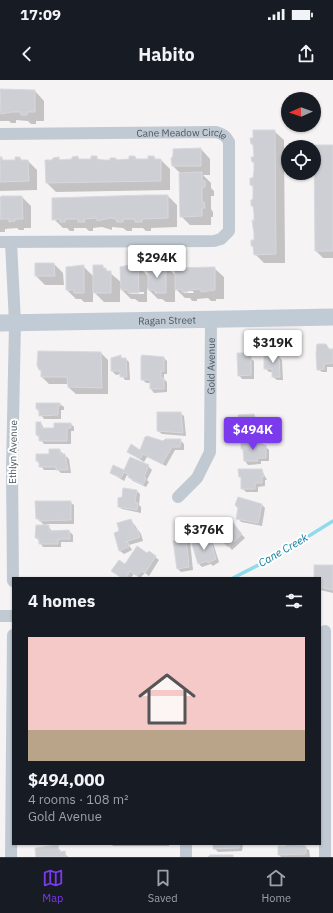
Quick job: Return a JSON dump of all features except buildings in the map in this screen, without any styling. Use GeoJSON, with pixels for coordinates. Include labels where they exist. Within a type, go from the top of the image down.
{"type":"FeatureCollection","features":[{"type":"Feature","properties":{"kind":"street","name":"Cane Meadow Circle"},"geometry":{"type":"LineString","coordinates":[[0,134],[216,132],[227,137],[229,142],[229,231],[221,239],[5,242]]}},
{"type":"Feature","properties":{"kind":"street","name":"Ethlyn Avenue"},"geometry":{"type":"LineString","coordinates":[[5,242],[7,323],[6,468],[13,577]]}},
{"type":"Feature","properties":{"kind":"street","name":"Ragan Street"},"geometry":{"type":"LineString","coordinates":[[7,323],[333,317]]}},
{"type":"Feature","properties":{"kind":"street","name":"Gold Avenue"},"geometry":{"type":"LineString","coordinates":[[178,497],[197,478],[210,452],[212,320]]}},
{"type":"Feature","properties":{"kind":"street"},"geometry":{"type":"LineString","coordinates":[[0,616],[12,616]]}},
{"type":"Feature","properties":{"kind":"street"},"geometry":{"type":"LineString","coordinates":[[325,631],[325,857]]}},
{"type":"Feature","properties":{"kind":"street"},"geometry":{"type":"LineString","coordinates":[[11,857],[8,759],[12,660]]}},
{"type":"Feature","properties":{"kind":"street"},"geometry":{"type":"LineString","coordinates":[[186,845],[186,857]]}},
{"type":"Feature","properties":{"kind":"waterway","name":"Cane Creek"},"geometry":{"type":"LineString","coordinates":[[235,577],[280,554],[333,521]]}}]}
